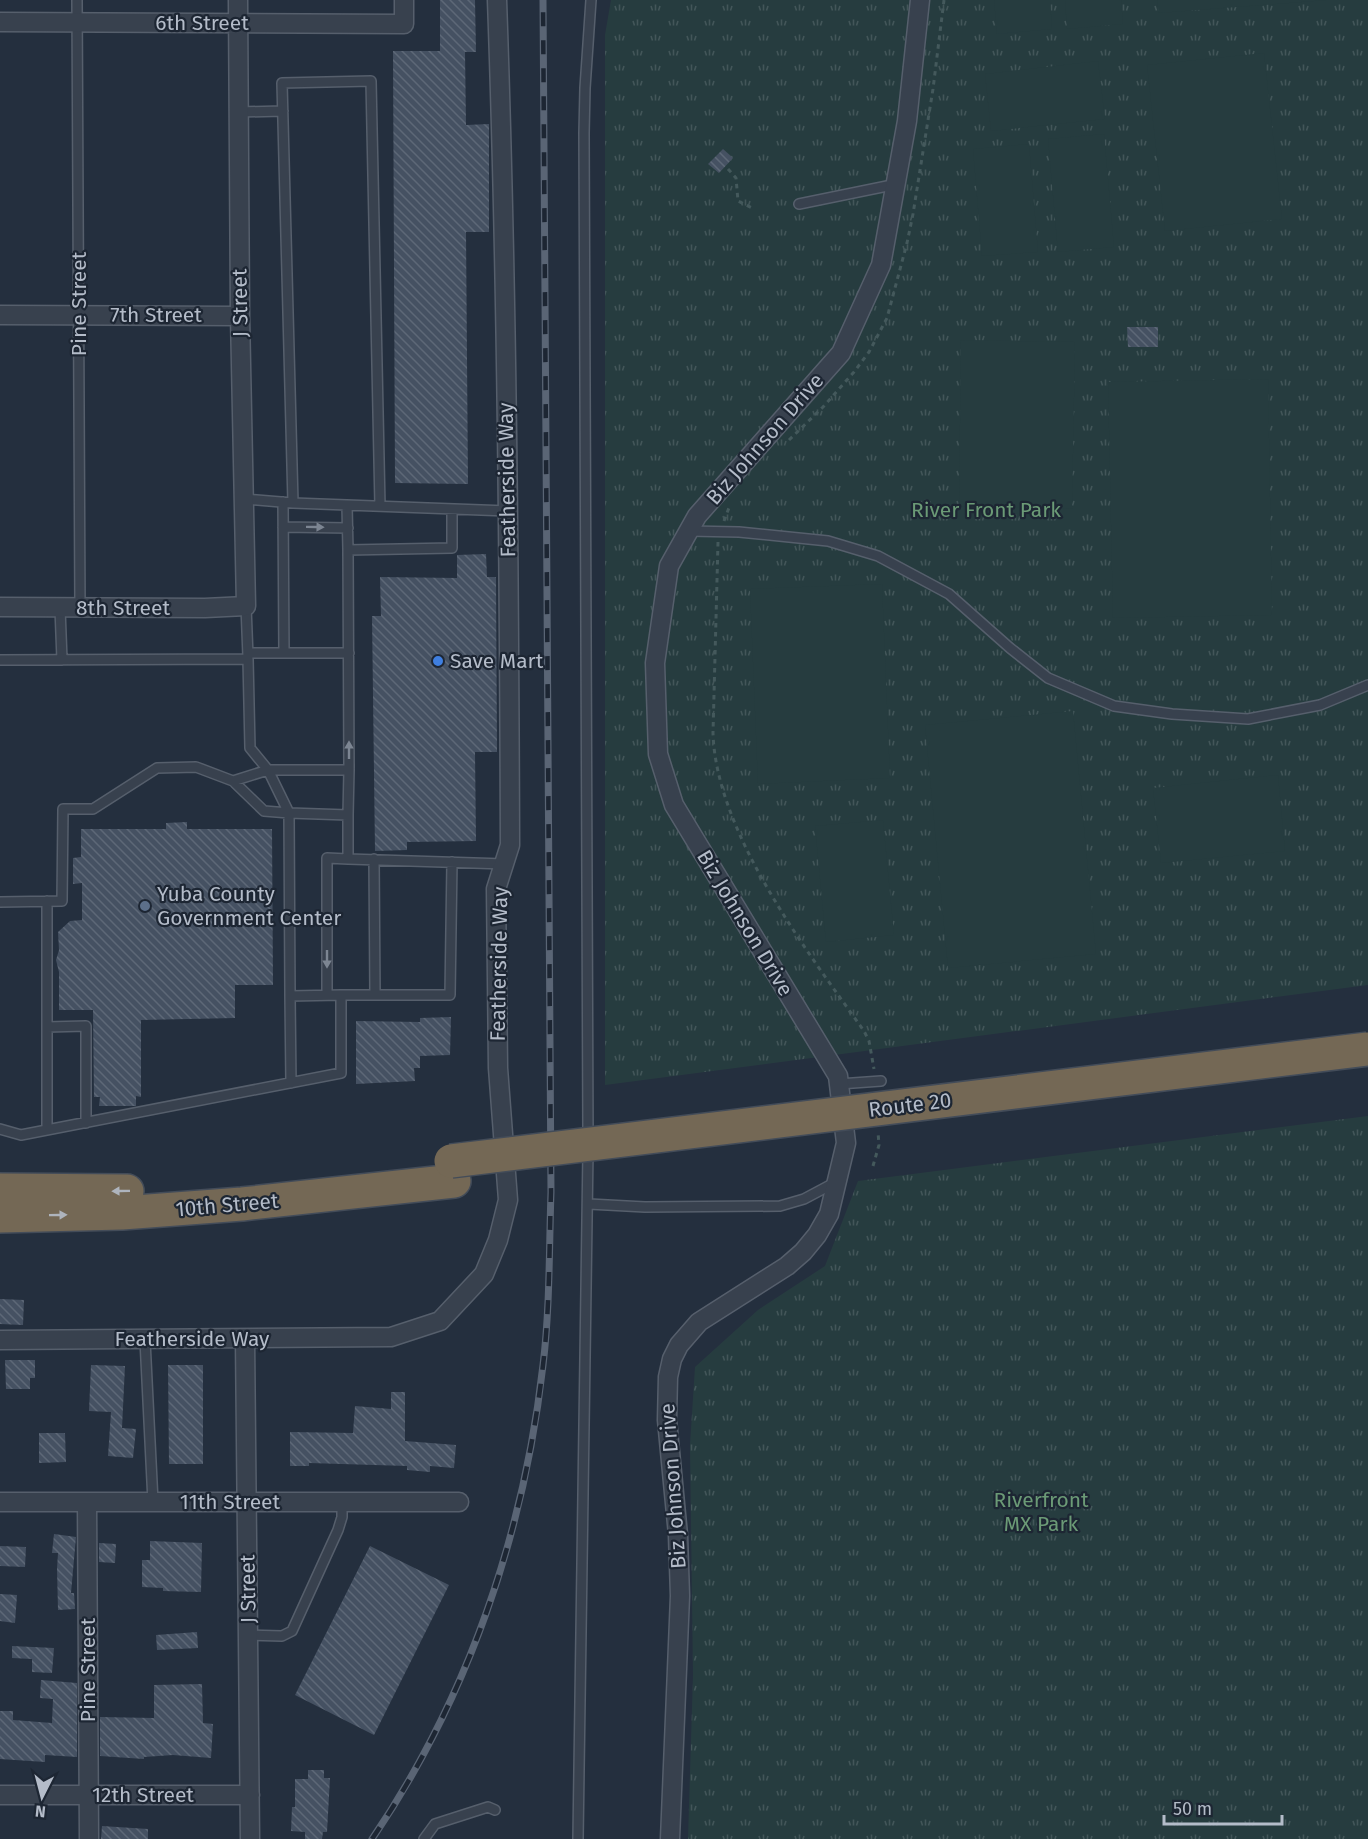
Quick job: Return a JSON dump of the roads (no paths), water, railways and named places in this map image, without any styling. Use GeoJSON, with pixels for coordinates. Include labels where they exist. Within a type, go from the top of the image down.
{"type":"FeatureCollection","features":[{"type":"Feature","properties":{"kind":"highway","name":"Route 20"},"geometry":{"type":"LineString","coordinates":[[452,1171],[1368,1049]]}},
{"type":"Feature","properties":{"kind":"highway","name":"Route 20"},"geometry":{"type":"LineString","coordinates":[[452,1171],[1368,1069]]}},
{"type":"Feature","properties":{"kind":"highway","name":"10th Street"},"geometry":{"type":"LineString","coordinates":[[0,1190],[118,1191],[215,1187],[452,1171]]}},
{"type":"Feature","properties":{"kind":"highway","name":"10th Street"},"geometry":{"type":"LineString","coordinates":[[0,1216],[122,1213],[242,1204],[452,1171]]}},
{"type":"Feature","properties":{"kind":"highway"},"geometry":{"type":"LineString","coordinates":[[0,1178],[35,1190]]}},
{"type":"Feature","properties":{"kind":"street","name":"J Street"},"geometry":{"type":"LineString","coordinates":[[238,0],[240,316],[246,606]]}},
{"type":"Feature","properties":{"kind":"street","name":"6th Street"},"geometry":{"type":"LineString","coordinates":[[0,22],[404,24],[404,0]]}},
{"type":"Feature","properties":{"kind":"street","name":"Featherside Way"},"geometry":{"type":"LineString","coordinates":[[0,1340],[391,1337],[440,1321],[484,1274],[498,1240],[508,1200],[498,1068],[496,889],[510,845],[508,511],[497,0]]}},
{"type":"Feature","properties":{"kind":"street","name":"Biz Johnson Drive"},"geometry":{"type":"LineString","coordinates":[[670,1839],[680,1596],[678,1535],[667,1420],[668,1377],[672,1359],[679,1345],[699,1322],[771,1277],[802,1252],[817,1235],[829,1214],[846,1143],[838,1076],[674,805],[658,754],[655,663],[669,566],[697,516],[841,353],[880,265],[907,121],[920,0]]}},
{"type":"Feature","properties":{"kind":"street","name":"7th Street"},"geometry":{"type":"LineString","coordinates":[[0,315],[240,316]]}},
{"type":"Feature","properties":{"kind":"street","name":"8th Street"},"geometry":{"type":"LineString","coordinates":[[0,608],[246,606]]}},
{"type":"Feature","properties":{"kind":"street","name":"J Street"},"geometry":{"type":"LineString","coordinates":[[245,1339],[250,1839]]}},
{"type":"Feature","properties":{"kind":"street","name":"11th Street"},"geometry":{"type":"LineString","coordinates":[[0,1502],[459,1502]]}},
{"type":"Feature","properties":{"kind":"street","name":"Pine Street"},"geometry":{"type":"LineString","coordinates":[[87,1502],[89,1839]]}},
{"type":"Feature","properties":{"kind":"street","name":"12th Street"},"geometry":{"type":"LineString","coordinates":[[0,1795],[250,1795]]}},
{"type":"Feature","properties":{"kind":"lane","name":"Pine Street"},"geometry":{"type":"LineString","coordinates":[[77,0],[80,608]]}},
{"type":"Feature","properties":{"kind":"lane"},"geometry":{"type":"LineString","coordinates":[[578,1839],[580,1615],[589,1204],[584,133],[591,0]]}},
{"type":"Feature","properties":{"kind":"lane"},"geometry":{"type":"LineString","coordinates":[[284,653],[283,527],[288,503],[282,83],[371,81],[380,506]]}},
{"type":"Feature","properties":{"kind":"lane"},"geometry":{"type":"LineString","coordinates":[[238,112],[283,111]]}},
{"type":"Feature","properties":{"kind":"lane"},"geometry":{"type":"LineString","coordinates":[[799,204],[897,184]]}},
{"type":"Feature","properties":{"kind":"lane"},"geometry":{"type":"LineString","coordinates":[[244,499],[347,506],[508,511]]}},
{"type":"Feature","properties":{"kind":"lane"},"geometry":{"type":"LineString","coordinates":[[347,506],[348,858]]}},
{"type":"Feature","properties":{"kind":"lane"},"geometry":{"type":"LineString","coordinates":[[348,550],[452,548],[452,510]]}},
{"type":"Feature","properties":{"kind":"lane"},"geometry":{"type":"LineString","coordinates":[[283,527],[348,528]]}},
{"type":"Feature","properties":{"kind":"lane"},"geometry":{"type":"LineString","coordinates":[[689,531],[721,531],[828,541],[878,556],[950,594],[1010,648],[1048,678],[1114,706],[1172,714],[1248,719],[1320,705],[1368,684]]}},
{"type":"Feature","properties":{"kind":"lane"},"geometry":{"type":"LineString","coordinates":[[246,606],[250,748],[268,770],[289,813],[291,1083]]}},
{"type":"Feature","properties":{"kind":"lane"},"geometry":{"type":"LineString","coordinates":[[60,608],[62,660]]}},
{"type":"Feature","properties":{"kind":"lane"},"geometry":{"type":"LineString","coordinates":[[0,660],[349,653]]}},
{"type":"Feature","properties":{"kind":"lane"},"geometry":{"type":"LineString","coordinates":[[0,902],[62,901],[63,809],[93,810],[157,768],[196,767],[233,781],[264,811],[348,815]]}},
{"type":"Feature","properties":{"kind":"lane"},"geometry":{"type":"LineString","coordinates":[[233,781],[268,770],[349,770]]}},
{"type":"Feature","properties":{"kind":"lane"},"geometry":{"type":"LineString","coordinates":[[327,995],[327,858],[505,864]]}},
{"type":"Feature","properties":{"kind":"lane"},"geometry":{"type":"LineString","coordinates":[[374,859],[375,995]]}},
{"type":"Feature","properties":{"kind":"lane"},"geometry":{"type":"LineString","coordinates":[[290,996],[450,995],[452,862]]}},
{"type":"Feature","properties":{"kind":"lane"},"geometry":{"type":"LineString","coordinates":[[46,901],[47,1130]]}},
{"type":"Feature","properties":{"kind":"lane"},"geometry":{"type":"LineString","coordinates":[[0,1129],[21,1135],[341,1073],[340,995]]}},
{"type":"Feature","properties":{"kind":"lane"},"geometry":{"type":"LineString","coordinates":[[47,1027],[86,1026],[86,1123]]}},
{"type":"Feature","properties":{"kind":"lane"},"geometry":{"type":"LineString","coordinates":[[839,1084],[878,1081]]}},
{"type":"Feature","properties":{"kind":"lane"},"geometry":{"type":"LineString","coordinates":[[589,1204],[645,1207],[780,1206],[804,1199],[838,1181]]}},
{"type":"Feature","properties":{"kind":"lane"},"geometry":{"type":"LineString","coordinates":[[145,1340],[153,1502]]}},
{"type":"Feature","properties":{"kind":"lane"},"geometry":{"type":"LineString","coordinates":[[248,1635],[282,1636],[292,1631],[338,1530],[342,1517],[342,1502]]}},
{"type":"Feature","properties":{"kind":"lane"},"geometry":{"type":"LineString","coordinates":[[424,1839],[435,1824],[488,1807],[495,1810]]}},
{"type":"Feature","properties":{"kind":"railway"},"geometry":{"type":"LineString","coordinates":[[372,1839],[406,1785],[437,1729],[463,1672],[486,1612],[506,1552],[522,1491],[534,1428],[545,1344],[551,1192],[543,0]]}},
{"type":"Feature","properties":{"kind":"place","name":"Save Mart"},"geometry":{"type":"Point","coordinates":[438,661]}},
{"type":"Feature","properties":{"kind":"place","name":"Yuba County Government Center"},"geometry":{"type":"Point","coordinates":[145,906]}},
{"type":"Feature","properties":{"kind":"park label","name":"River Front Park"},"geometry":{"type":"Point","coordinates":[986,510]}},
{"type":"Feature","properties":{"kind":"park label","name":"Riverfront MX Park"},"geometry":{"type":"Point","coordinates":[1041,1512]}}]}
